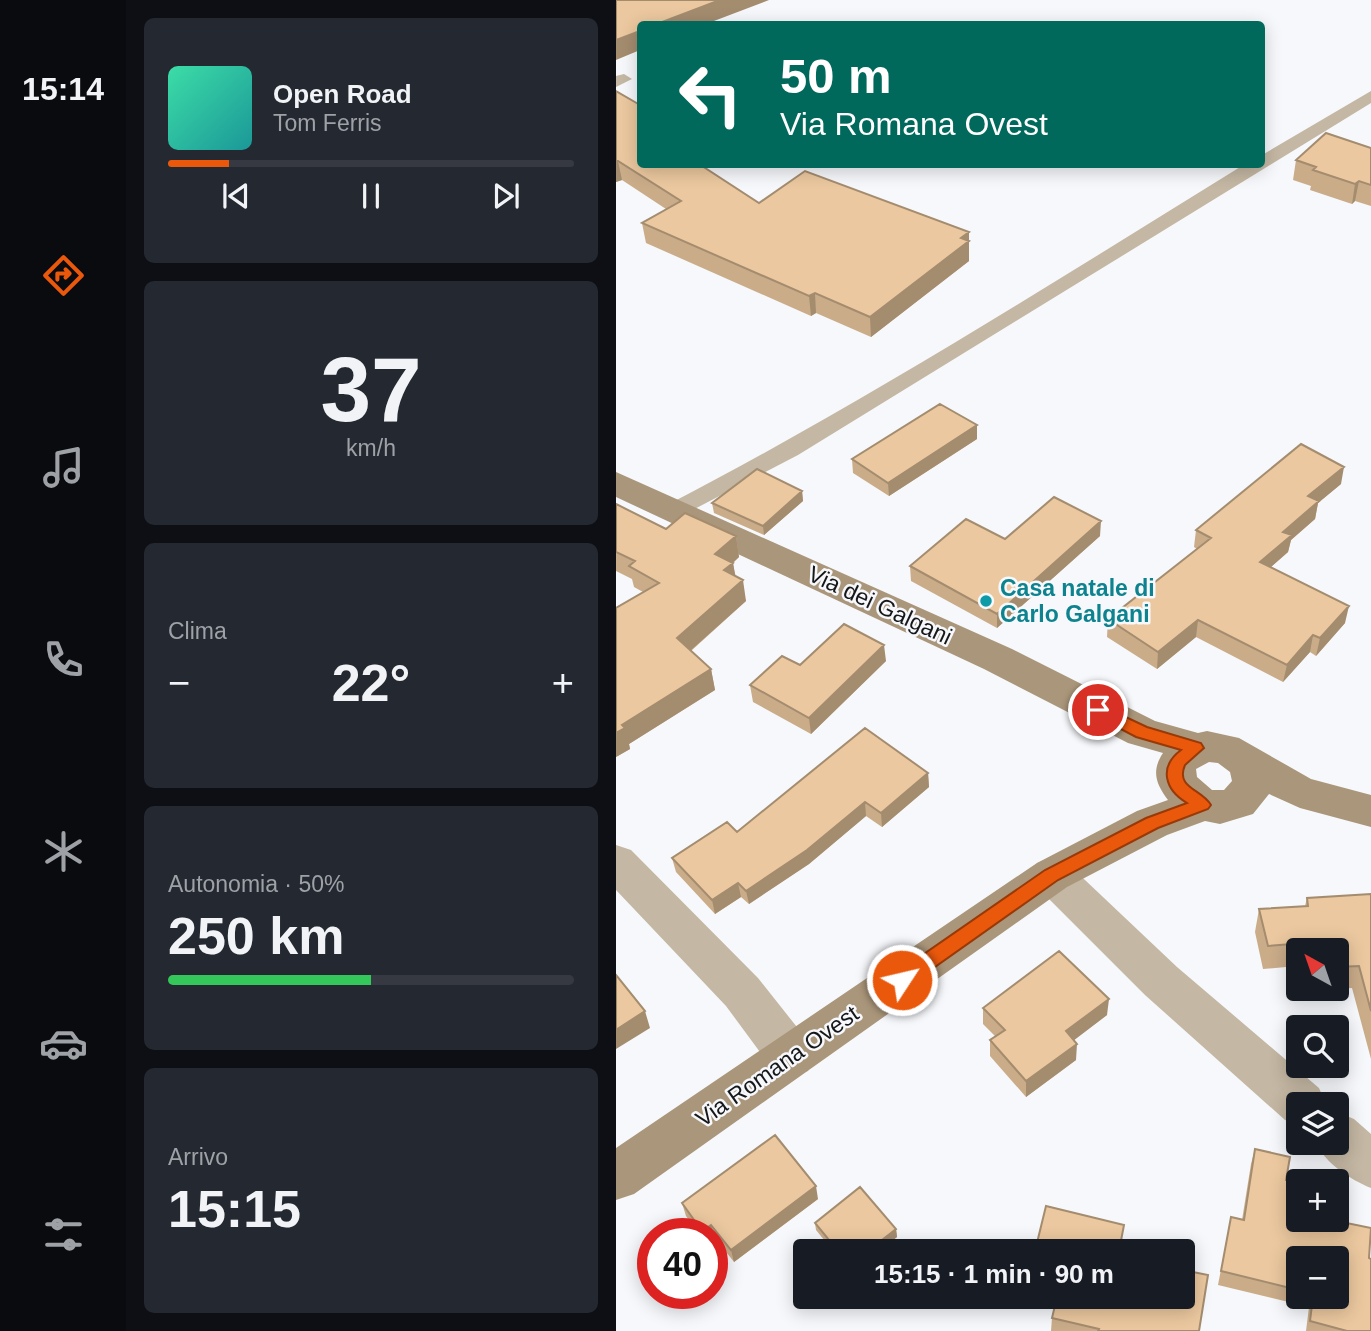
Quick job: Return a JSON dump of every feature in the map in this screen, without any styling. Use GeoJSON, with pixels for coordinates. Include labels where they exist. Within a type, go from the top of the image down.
{"type":"FeatureCollection","features":[{"type":"Feature","properties":{"kind":"street","name":"Via dei Galgani"},"geometry":{"type":"LineString","coordinates":[[616,483],[998,659],[1142,732],[1188,774]]}},
{"type":"Feature","properties":{"kind":"street","name":"Via Romana Ovest"},"geometry":{"type":"LineString","coordinates":[[616,1177],[1052,875],[1152,823],[1207,746],[1232,751],[1249,779],[1371,811]]}},
{"type":"Feature","properties":{"kind":"street","name":"Via Romana Ovest"},"geometry":{"type":"LineString","coordinates":[[1188,774],[1229,805],[1249,779]]}},
{"type":"Feature","properties":{"kind":"street"},"geometry":{"type":"LineString","coordinates":[[616,862],[742,992],[791,1056]]}},
{"type":"Feature","properties":{"kind":"street"},"geometry":{"type":"LineString","coordinates":[[1052,875],[1161,981],[1288,1092]]}},
{"type":"Feature","properties":{"kind":"street"},"geometry":{"type":"LineString","coordinates":[[1349,1146],[1371,1165]]}},
{"type":"Feature","properties":{"kind":"lane"},"geometry":{"type":"LineString","coordinates":[[1265,160],[1371,96]]}},
{"type":"Feature","properties":{"kind":"lane"},"geometry":{"type":"LineString","coordinates":[[675,510],[790,450],[923,372],[1252,168]]}},
{"type":"Feature","properties":{"kind":"building"},"geometry":{"type":"Polygon","coordinates":[[[616,0],[720,0],[665,21],[637,21],[637,32],[616,40],[616,0]]]}},
{"type":"Feature","properties":{"kind":"building"},"geometry":{"type":"Polygon","coordinates":[[[616,91],[637,103],[637,168],[705,168],[759,203],[805,171],[969,232],[961,238],[969,241],[870,317],[815,293],[809,296],[642,223],[681,201],[616,161],[616,91]]]}},
{"type":"Feature","properties":{"kind":"building"},"geometry":{"type":"Polygon","coordinates":[[[1326,133],[1371,148],[1371,185],[1359,181],[1355,184],[1313,170],[1316,167],[1296,160],[1326,133]]]}},
{"type":"Feature","properties":{"kind":"building"},"geometry":{"type":"Polygon","coordinates":[[[940,404],[977,425],[888,483],[852,459],[940,404]]]}},
{"type":"Feature","properties":{"kind":"building"},"geometry":{"type":"Polygon","coordinates":[[[1301,444],[1344,467],[1308,496],[1319,501],[1283,532],[1292,535],[1260,562],[1349,606],[1320,638],[1313,635],[1287,665],[1198,620],[1158,652],[1108,619],[1211,538],[1196,530],[1301,444]]]}},
{"type":"Feature","properties":{"kind":"building"},"geometry":{"type":"Polygon","coordinates":[[[757,469],[802,491],[763,526],[712,503],[757,469]]]}},
{"type":"Feature","properties":{"kind":"building"},"geometry":{"type":"Polygon","coordinates":[[[1054,497],[1101,521],[997,614],[910,566],[966,519],[1005,539],[1054,497]]]}},
{"type":"Feature","properties":{"kind":"building"},"geometry":{"type":"Polygon","coordinates":[[[616,504],[666,529],[685,513],[736,536],[715,554],[733,563],[724,570],[743,580],[677,638],[711,669],[622,725],[625,728],[616,733],[616,608],[659,583],[629,566],[635,561],[616,552],[616,504]]]}},
{"type":"Feature","properties":{"kind":"building"},"geometry":{"type":"Polygon","coordinates":[[[844,624],[884,645],[809,718],[750,685],[782,656],[800,665],[844,624]]]}},
{"type":"Feature","properties":{"kind":"building"},"geometry":{"type":"Polygon","coordinates":[[[865,728],[928,773],[881,813],[865,802],[807,850],[746,891],[738,883],[712,900],[672,858],[727,822],[737,832],[865,728]]]}},
{"type":"Feature","properties":{"kind":"building"},"geometry":{"type":"Polygon","coordinates":[[[1371,894],[1371,1011],[1359,966],[1349,966],[1349,938],[1286,938],[1286,944],[1268,946],[1259,909],[1308,906],[1307,898],[1371,894]]]}},
{"type":"Feature","properties":{"kind":"building"},"geometry":{"type":"Polygon","coordinates":[[[1059,951],[1109,999],[1066,1031],[1077,1044],[1026,1081],[990,1040],[1005,1030],[983,1008],[1059,951]]]}},
{"type":"Feature","properties":{"kind":"building"},"geometry":{"type":"Polygon","coordinates":[[[616,975],[645,1011],[616,1030],[616,975]]]}},
{"type":"Feature","properties":{"kind":"building"},"geometry":{"type":"Polygon","coordinates":[[[775,1135],[816,1186],[731,1250],[728,1246],[728,1218],[693,1218],[682,1203],[775,1135]]]}},
{"type":"Feature","properties":{"kind":"building"},"geometry":{"type":"Polygon","coordinates":[[[1255,1149],[1290,1157],[1286,1169],[1286,1232],[1349,1232],[1349,1223],[1371,1228],[1371,1331],[1347,1331],[1310,1321],[1312,1309],[1349,1309],[1349,1246],[1286,1246],[1286,1287],[1221,1271],[1231,1217],[1244,1220],[1255,1149]]]}},
{"type":"Feature","properties":{"kind":"building"},"geometry":{"type":"Polygon","coordinates":[[[860,1187],[896,1229],[883,1239],[828,1239],[815,1223],[860,1187]]]}},
{"type":"Feature","properties":{"kind":"building"},"geometry":{"type":"Polygon","coordinates":[[[1046,1206],[1124,1225],[1121,1239],[1038,1239],[1046,1206]]]}},
{"type":"Feature","properties":{"kind":"building"},"geometry":{"type":"Polygon","coordinates":[[[1195,1272],[1208,1275],[1199,1331],[1098,1331],[1099,1329],[1052,1318],[1054,1309],[1195,1309],[1195,1272]]]}},
{"type":"Feature","properties":{"kind":"place","name":"Casa natale di Carlo Galgani"},"geometry":{"type":"Point","coordinates":[986,601]}},
{"type":"Feature","properties":{"kind":"route"},"geometry":{"type":"LineString","coordinates":[[902,980],[1052,875],[1152,823],[1202,805],[1190,799],[1175,781],[1174,770],[1178,761],[1185,753],[1195,748],[1142,732],[1098,710]]}}]}
